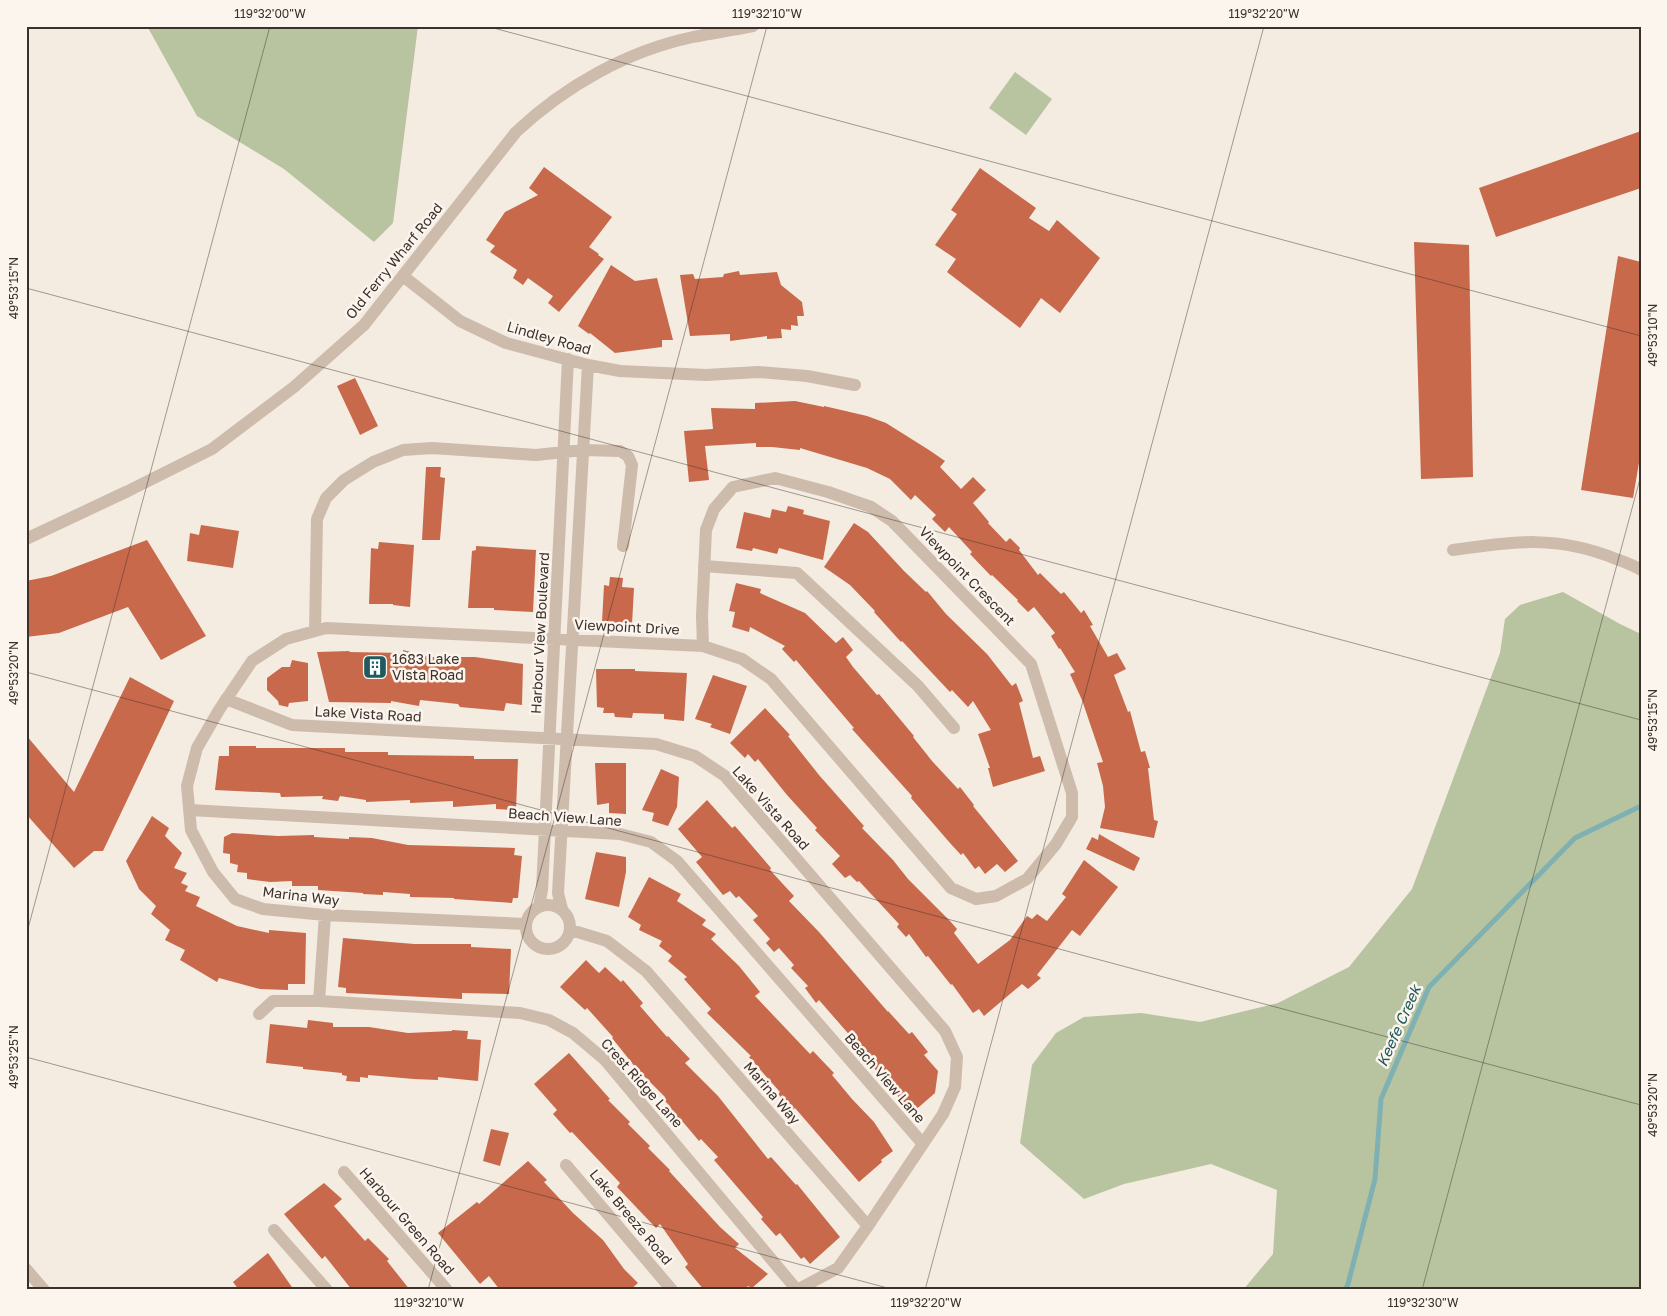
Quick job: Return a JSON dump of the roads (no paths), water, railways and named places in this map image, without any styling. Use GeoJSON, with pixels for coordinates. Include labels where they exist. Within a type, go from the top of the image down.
{"type":"FeatureCollection","features":[{"type":"Feature","properties":{"kind":"street","name":"Old Ferry Wharf Road"},"geometry":{"type":"LineString","coordinates":[[26,539],[128,492],[212,449],[294,387],[364,325],[516,132],[538,111],[564,92],[618,63],[644,52],[691,38],[753,26]]}},
{"type":"Feature","properties":{"kind":"street","name":"Lindley Road"},"geometry":{"type":"LineString","coordinates":[[403,276],[460,321],[506,343],[588,365],[620,371],[706,375],[758,372],[807,376],[855,385]]}},
{"type":"Feature","properties":{"kind":"street","name":"Harbour View Boulevard"},"geometry":{"type":"LineString","coordinates":[[538,907],[542,890],[568,360]]}},
{"type":"Feature","properties":{"kind":"street"},"geometry":{"type":"LineString","coordinates":[[562,909],[547,905],[532,911],[526,924],[526,931],[529,939],[535,945],[542,948],[556,948],[565,942],[571,930],[570,922],[562,909],[558,893],[588,365]]}},
{"type":"Feature","properties":{"kind":"street"},"geometry":{"type":"LineString","coordinates":[[315,631],[317,519],[326,498],[344,480],[373,462],[403,450],[432,448],[536,455],[583,450],[620,451],[628,456],[632,464],[623,546]]}},
{"type":"Feature","properties":{"kind":"street","name":"Viewpoint Crescent"},"geometry":{"type":"LineString","coordinates":[[703,646],[702,616],[706,530],[714,509],[733,487],[775,478],[871,506],[892,521],[1031,664],[1072,793],[1072,817],[1056,844],[1027,879],[996,896],[976,899],[951,888]]}},
{"type":"Feature","properties":{"kind":"street"},"geometry":{"type":"LineString","coordinates":[[1453,550],[1503,542],[1566,544],[1604,554],[1641,570]]}},
{"type":"Feature","properties":{"kind":"street"},"geometry":{"type":"LineString","coordinates":[[704,566],[797,573],[918,686],[954,728]]}},
{"type":"Feature","properties":{"kind":"street","name":"Viewpoint Drive"},"geometry":{"type":"LineString","coordinates":[[226,699],[252,661],[286,639],[326,628],[703,646],[742,659],[771,679],[951,888]]}},
{"type":"Feature","properties":{"kind":"street","name":"Lake Vista Road"},"geometry":{"type":"LineString","coordinates":[[226,699],[292,725],[656,744],[695,756],[725,776],[945,1031],[957,1057],[955,1087],[943,1114],[868,1226]]}},
{"type":"Feature","properties":{"kind":"street","name":"Marina Way"},"geometry":{"type":"LineString","coordinates":[[226,699],[197,748],[187,786],[192,830],[214,872],[235,899],[263,909],[325,915],[526,924]]}},
{"type":"Feature","properties":{"kind":"street","name":"Beach View Lane"},"geometry":{"type":"LineString","coordinates":[[190,810],[620,834],[651,842],[677,862],[923,1144]]}},
{"type":"Feature","properties":{"kind":"street"},"geometry":{"type":"LineString","coordinates":[[319,1001],[325,915]]}},
{"type":"Feature","properties":{"kind":"street","name":"Marina Way"},"geometry":{"type":"LineString","coordinates":[[571,930],[607,941],[646,971],[868,1226]]}},
{"type":"Feature","properties":{"kind":"street","name":"Crest Ridge Lane"},"geometry":{"type":"LineString","coordinates":[[258,1014],[272,1001],[319,1001],[520,1013],[549,1020],[573,1032],[605,1060],[797,1290]]}},
{"type":"Feature","properties":{"kind":"street","name":"Lake Breeze Road"},"geometry":{"type":"LineString","coordinates":[[566,1164],[672,1290]]}},
{"type":"Feature","properties":{"kind":"street","name":"Harbour Green Road"},"geometry":{"type":"LineString","coordinates":[[344,1172],[447,1290]]}},
{"type":"Feature","properties":{"kind":"street"},"geometry":{"type":"LineString","coordinates":[[797,1290],[838,1268],[868,1226]]}},
{"type":"Feature","properties":{"kind":"street"},"geometry":{"type":"LineString","coordinates":[[274,1230],[327,1290]]}},
{"type":"Feature","properties":{"kind":"street"},"geometry":{"type":"LineString","coordinates":[[26,1268],[44,1290]]}},
{"type":"Feature","properties":{"kind":"waterway","name":"Keefe Creek"},"geometry":{"type":"LineString","coordinates":[[1345,1290],[1375,1179],[1381,1099],[1429,987],[1575,838],[1641,806]]}},
{"type":"Feature","properties":{"kind":"place","name":"1683 Lake Vista Road"},"geometry":{"type":"Point","coordinates":[375,667]}}]}
